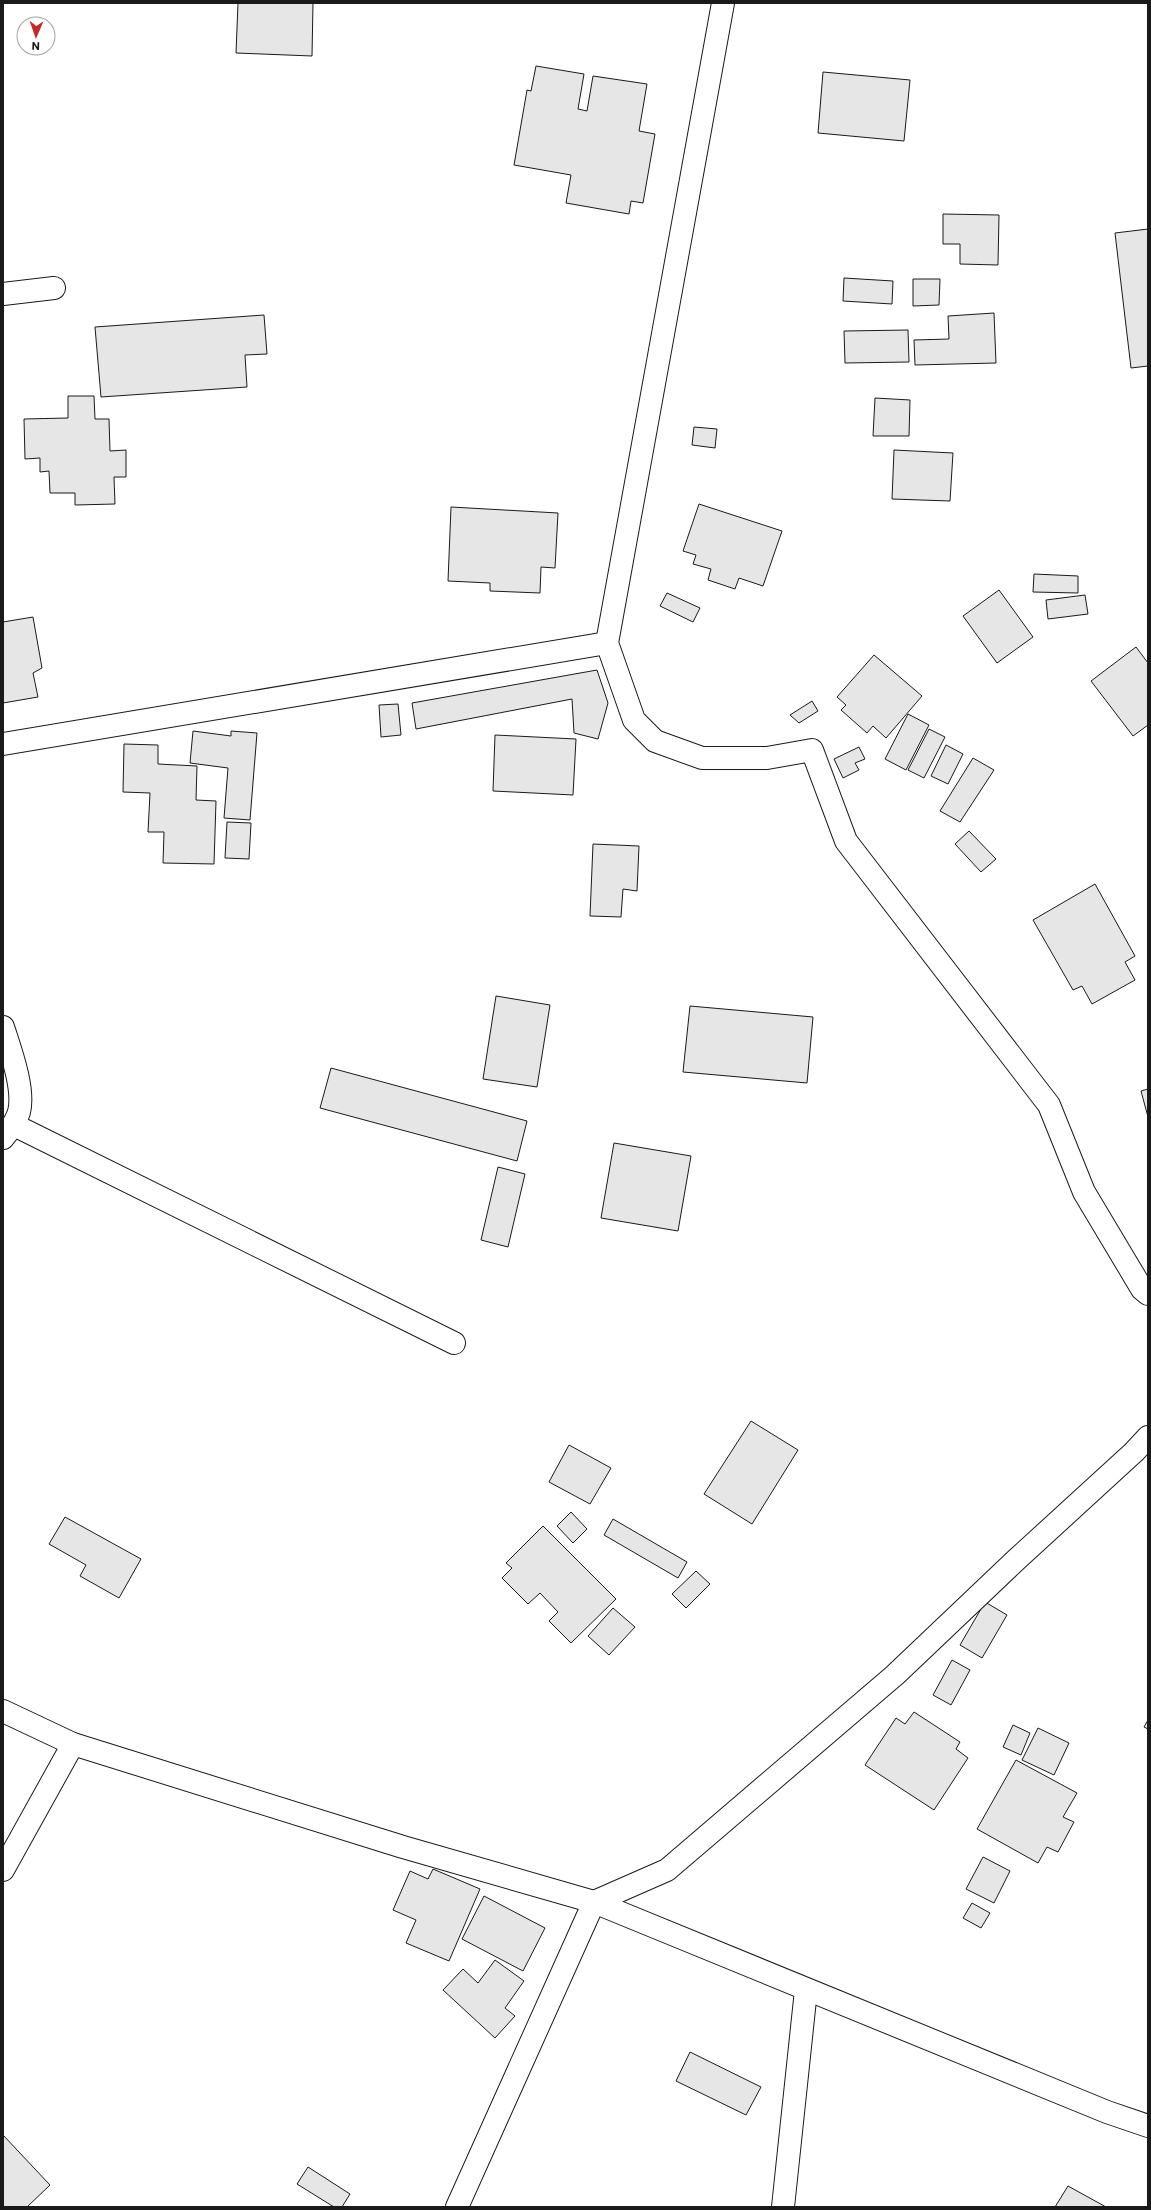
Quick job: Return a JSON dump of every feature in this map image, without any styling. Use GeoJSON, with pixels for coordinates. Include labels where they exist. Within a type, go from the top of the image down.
{"type":"FeatureCollection","features":[{"type":"Feature","properties":{"kind":"street"},"geometry":{"type":"LineString","coordinates":[[723,3],[607,643],[634,720],[655,741],[702,758],[767,758],[812,750],[846,841],[1049,1105],[1084,1192],[1142,1288],[1148,1294]]}},
{"type":"Feature","properties":{"kind":"street"},"geometry":{"type":"LineString","coordinates":[[3,294],[54,288]]}},
{"type":"Feature","properties":{"kind":"street"},"geometry":{"type":"LineString","coordinates":[[3,744],[607,643]]}},
{"type":"Feature","properties":{"kind":"street"},"geometry":{"type":"LineString","coordinates":[[3,1026],[18,1072],[19,1110],[8,1132],[454,1343]]}},
{"type":"Feature","properties":{"kind":"street"},"geometry":{"type":"LineString","coordinates":[[456,2207],[594,1902],[667,1870],[895,1675],[1016,1560],[1134,1452],[1148,1437]]}},
{"type":"Feature","properties":{"kind":"street"},"geometry":{"type":"LineString","coordinates":[[3,1711],[73,1744],[403,1847],[594,1902],[1107,2112],[1148,2126]]}},
{"type":"Feature","properties":{"kind":"street"},"geometry":{"type":"LineString","coordinates":[[3,1870],[73,1744]]}},
{"type":"Feature","properties":{"kind":"street"},"geometry":{"type":"LineString","coordinates":[[783,2207],[806,1990]]}},
{"type":"Feature","properties":{"kind":"building"},"geometry":{"type":"Polygon","coordinates":[[[238,3],[313,3],[312,56],[236,53],[238,3]]]}},
{"type":"Feature","properties":{"kind":"building"},"geometry":{"type":"Polygon","coordinates":[[[536,66],[584,74],[578,109],[587,111],[593,76],[647,84],[639,131],[655,134],[643,203],[631,201],[629,214],[566,203],[571,175],[514,165],[527,90],[531,91],[536,66]]]}},
{"type":"Feature","properties":{"kind":"building"},"geometry":{"type":"Polygon","coordinates":[[[823,72],[910,80],[904,141],[818,133],[823,72]]]}},
{"type":"Feature","properties":{"kind":"building"},"geometry":{"type":"Polygon","coordinates":[[[943,214],[999,215],[998,265],[960,264],[960,244],[943,244],[943,214]]]}},
{"type":"Feature","properties":{"kind":"building"},"geometry":{"type":"Polygon","coordinates":[[[1148,229],[1148,366],[1131,368],[1115,233],[1148,229]]]}},
{"type":"Feature","properties":{"kind":"building"},"geometry":{"type":"Polygon","coordinates":[[[844,278],[893,281],[892,304],[843,301],[844,278]]]}},
{"type":"Feature","properties":{"kind":"building"},"geometry":{"type":"Polygon","coordinates":[[[913,279],[940,279],[939,305],[913,306],[913,279]]]}},
{"type":"Feature","properties":{"kind":"building"},"geometry":{"type":"Polygon","coordinates":[[[994,313],[996,363],[915,365],[914,340],[949,339],[948,316],[994,313]]]}},
{"type":"Feature","properties":{"kind":"building"},"geometry":{"type":"Polygon","coordinates":[[[264,315],[267,354],[245,355],[247,387],[101,397],[95,327],[264,315]]]}},
{"type":"Feature","properties":{"kind":"building"},"geometry":{"type":"Polygon","coordinates":[[[908,330],[909,362],[845,363],[844,331],[908,330]]]}},
{"type":"Feature","properties":{"kind":"building"},"geometry":{"type":"Polygon","coordinates":[[[68,396],[94,396],[95,419],[109,419],[110,451],[126,450],[126,477],[114,477],[115,504],[75,505],[75,493],[50,493],[49,471],[40,472],[40,458],[25,459],[24,419],[68,418],[68,396]]]}},
{"type":"Feature","properties":{"kind":"building"},"geometry":{"type":"Polygon","coordinates":[[[875,398],[910,400],[909,436],[873,436],[875,398]]]}},
{"type":"Feature","properties":{"kind":"building"},"geometry":{"type":"Polygon","coordinates":[[[694,427],[717,429],[715,448],[692,445],[694,427]]]}},
{"type":"Feature","properties":{"kind":"building"},"geometry":{"type":"Polygon","coordinates":[[[894,450],[953,453],[950,501],[892,499],[894,450]]]}},
{"type":"Feature","properties":{"kind":"building"},"geometry":{"type":"Polygon","coordinates":[[[699,504],[782,531],[763,586],[739,578],[735,589],[708,580],[711,569],[693,564],[696,555],[683,551],[699,504]]]}},
{"type":"Feature","properties":{"kind":"building"},"geometry":{"type":"Polygon","coordinates":[[[451,507],[558,513],[555,568],[541,567],[540,593],[490,591],[490,583],[448,581],[451,507]]]}},
{"type":"Feature","properties":{"kind":"building"},"geometry":{"type":"Polygon","coordinates":[[[1034,574],[1078,576],[1078,593],[1033,592],[1034,574]]]}},
{"type":"Feature","properties":{"kind":"building"},"geometry":{"type":"Polygon","coordinates":[[[999,590],[1033,637],[997,663],[963,616],[999,590]]]}},
{"type":"Feature","properties":{"kind":"building"},"geometry":{"type":"Polygon","coordinates":[[[667,593],[700,608],[693,622],[660,606],[667,593]]]}},
{"type":"Feature","properties":{"kind":"building"},"geometry":{"type":"Polygon","coordinates":[[[1085,595],[1088,614],[1048,619],[1046,600],[1085,595]]]}},
{"type":"Feature","properties":{"kind":"building"},"geometry":{"type":"Polygon","coordinates":[[[33,617],[42,668],[33,673],[38,697],[3,703],[3,622],[33,617]]]}},
{"type":"Feature","properties":{"kind":"building"},"geometry":{"type":"Polygon","coordinates":[[[1136,647],[1148,663],[1148,725],[1133,736],[1091,681],[1136,647]]]}},
{"type":"Feature","properties":{"kind":"building"},"geometry":{"type":"Polygon","coordinates":[[[874,655],[922,696],[886,738],[873,726],[867,733],[841,710],[846,705],[837,697],[874,655]]]}},
{"type":"Feature","properties":{"kind":"building"},"geometry":{"type":"Polygon","coordinates":[[[597,670],[608,703],[598,739],[574,733],[572,699],[416,729],[412,703],[597,670]]]}},
{"type":"Feature","properties":{"kind":"building"},"geometry":{"type":"Polygon","coordinates":[[[812,701],[818,711],[799,723],[790,715],[812,701]]]}},
{"type":"Feature","properties":{"kind":"building"},"geometry":{"type":"Polygon","coordinates":[[[398,704],[401,735],[381,737],[379,705],[398,704]]]}},
{"type":"Feature","properties":{"kind":"building"},"geometry":{"type":"Polygon","coordinates":[[[908,714],[929,725],[906,770],[885,759],[908,714]]]}},
{"type":"Feature","properties":{"kind":"building"},"geometry":{"type":"Polygon","coordinates":[[[929,729],[945,737],[924,778],[908,770],[929,729]]]}},
{"type":"Feature","properties":{"kind":"building"},"geometry":{"type":"Polygon","coordinates":[[[193,731],[231,736],[231,731],[257,733],[250,820],[224,818],[228,768],[190,763],[193,731]]]}},
{"type":"Feature","properties":{"kind":"building"},"geometry":{"type":"Polygon","coordinates":[[[495,735],[576,739],[573,795],[493,791],[495,735]]]}},
{"type":"Feature","properties":{"kind":"building"},"geometry":{"type":"Polygon","coordinates":[[[124,744],[158,745],[158,764],[197,766],[196,800],[216,801],[214,864],[163,863],[164,832],[148,832],[150,793],[123,792],[124,744]]]}},
{"type":"Feature","properties":{"kind":"building"},"geometry":{"type":"Polygon","coordinates":[[[946,745],[963,754],[948,784],[931,776],[946,745]]]}},
{"type":"Feature","properties":{"kind":"building"},"geometry":{"type":"Polygon","coordinates":[[[859,747],[865,759],[855,763],[859,770],[843,778],[834,759],[859,747]]]}},
{"type":"Feature","properties":{"kind":"building"},"geometry":{"type":"Polygon","coordinates":[[[973,758],[994,770],[960,822],[940,811],[973,758]]]}},
{"type":"Feature","properties":{"kind":"building"},"geometry":{"type":"Polygon","coordinates":[[[227,822],[251,823],[249,859],[225,858],[227,822]]]}},
{"type":"Feature","properties":{"kind":"building"},"geometry":{"type":"Polygon","coordinates":[[[969,831],[996,859],[981,872],[955,844],[969,831]]]}},
{"type":"Feature","properties":{"kind":"building"},"geometry":{"type":"Polygon","coordinates":[[[593,844],[639,846],[637,891],[623,889],[621,917],[590,916],[593,844]]]}},
{"type":"Feature","properties":{"kind":"building"},"geometry":{"type":"Polygon","coordinates":[[[1095,884],[1135,956],[1125,962],[1135,980],[1092,1004],[1082,986],[1073,990],[1033,920],[1095,884]]]}},
{"type":"Feature","properties":{"kind":"building"},"geometry":{"type":"Polygon","coordinates":[[[496,996],[550,1005],[537,1087],[483,1079],[496,996]]]}},
{"type":"Feature","properties":{"kind":"building"},"geometry":{"type":"Polygon","coordinates":[[[690,1006],[813,1017],[807,1083],[683,1072],[690,1006]]]}},
{"type":"Feature","properties":{"kind":"building"},"geometry":{"type":"Polygon","coordinates":[[[331,1068],[527,1121],[517,1161],[320,1108],[331,1068]]]}},
{"type":"Feature","properties":{"kind":"building"},"geometry":{"type":"Polygon","coordinates":[[[1148,1089],[1148,1117],[1141,1091],[1148,1089]]]}},
{"type":"Feature","properties":{"kind":"building"},"geometry":{"type":"Polygon","coordinates":[[[614,1143],[691,1156],[678,1231],[601,1218],[614,1143]]]}},
{"type":"Feature","properties":{"kind":"building"},"geometry":{"type":"Polygon","coordinates":[[[498,1167],[525,1174],[508,1247],[481,1240],[498,1167]]]}},
{"type":"Feature","properties":{"kind":"building"},"geometry":{"type":"Polygon","coordinates":[[[751,1421],[798,1450],[752,1524],[704,1494],[751,1421]]]}},
{"type":"Feature","properties":{"kind":"building"},"geometry":{"type":"Polygon","coordinates":[[[569,1445],[611,1468],[590,1504],[549,1482],[569,1445]]]}},
{"type":"Feature","properties":{"kind":"building"},"geometry":{"type":"Polygon","coordinates":[[[571,1512],[587,1529],[573,1543],[557,1526],[571,1512]]]}},
{"type":"Feature","properties":{"kind":"building"},"geometry":{"type":"Polygon","coordinates":[[[65,1517],[141,1559],[119,1598],[80,1576],[86,1565],[49,1544],[65,1517]]]}},
{"type":"Feature","properties":{"kind":"building"},"geometry":{"type":"Polygon","coordinates":[[[613,1519],[687,1562],[678,1578],[604,1535],[613,1519]]]}},
{"type":"Feature","properties":{"kind":"building"},"geometry":{"type":"Polygon","coordinates":[[[543,1526],[616,1599],[571,1643],[549,1621],[558,1612],[540,1593],[528,1604],[502,1578],[512,1568],[506,1563],[543,1526]]]}},
{"type":"Feature","properties":{"kind":"building"},"geometry":{"type":"Polygon","coordinates":[[[696,1571],[710,1584],[686,1608],[672,1594],[696,1571]]]}},
{"type":"Feature","properties":{"kind":"building"},"geometry":{"type":"Polygon","coordinates":[[[985,1602],[1007,1615],[982,1658],[960,1645],[985,1602]]]}},
{"type":"Feature","properties":{"kind":"building"},"geometry":{"type":"Polygon","coordinates":[[[613,1608],[635,1627],[609,1655],[588,1636],[613,1608]]]}},
{"type":"Feature","properties":{"kind":"building"},"geometry":{"type":"Polygon","coordinates":[[[952,1660],[970,1670],[951,1705],[933,1695],[952,1660]]]}},
{"type":"Feature","properties":{"kind":"building"},"geometry":{"type":"Polygon","coordinates":[[[914,1712],[960,1742],[956,1749],[968,1758],[934,1810],[865,1765],[896,1718],[905,1724],[914,1712]]]}},
{"type":"Feature","properties":{"kind":"building"},"geometry":{"type":"Polygon","coordinates":[[[1148,1720],[1148,1729],[1144,1727],[1148,1720]]]}},
{"type":"Feature","properties":{"kind":"building"},"geometry":{"type":"Polygon","coordinates":[[[1013,1725],[1030,1733],[1021,1755],[1003,1747],[1013,1725]]]}},
{"type":"Feature","properties":{"kind":"building"},"geometry":{"type":"Polygon","coordinates":[[[1038,1728],[1069,1743],[1054,1775],[1022,1760],[1038,1728]]]}},
{"type":"Feature","properties":{"kind":"building"},"geometry":{"type":"Polygon","coordinates":[[[1016,1760],[1077,1793],[1063,1817],[1074,1822],[1058,1852],[1047,1847],[1038,1863],[977,1829],[1016,1760]]]}},
{"type":"Feature","properties":{"kind":"building"},"geometry":{"type":"Polygon","coordinates":[[[983,1857],[1010,1871],[994,1903],[966,1889],[983,1857]]]}},
{"type":"Feature","properties":{"kind":"building"},"geometry":{"type":"Polygon","coordinates":[[[433,1869],[480,1889],[449,1961],[406,1943],[416,1920],[393,1910],[410,1871],[428,1879],[433,1869]]]}},
{"type":"Feature","properties":{"kind":"building"},"geometry":{"type":"Polygon","coordinates":[[[484,1896],[545,1928],[523,1971],[462,1939],[484,1896]]]}},
{"type":"Feature","properties":{"kind":"building"},"geometry":{"type":"Polygon","coordinates":[[[972,1903],[990,1913],[981,1928],[963,1918],[972,1903]]]}},
{"type":"Feature","properties":{"kind":"building"},"geometry":{"type":"Polygon","coordinates":[[[495,1960],[524,1981],[505,2008],[515,2016],[495,2038],[443,1990],[463,1969],[478,1983],[495,1960]]]}},
{"type":"Feature","properties":{"kind":"building"},"geometry":{"type":"Polygon","coordinates":[[[690,2052],[761,2087],[746,2115],[676,2081],[690,2052]]]}},
{"type":"Feature","properties":{"kind":"building"},"geometry":{"type":"Polygon","coordinates":[[[3,2135],[50,2185],[27,2207],[3,2207],[3,2135]]]}},
{"type":"Feature","properties":{"kind":"building"},"geometry":{"type":"Polygon","coordinates":[[[308,2167],[350,2194],[342,2207],[334,2207],[297,2184],[308,2167]]]}},
{"type":"Feature","properties":{"kind":"building"},"geometry":{"type":"Polygon","coordinates":[[[1068,2186],[1106,2207],[1055,2207],[1068,2186]]]}}]}
